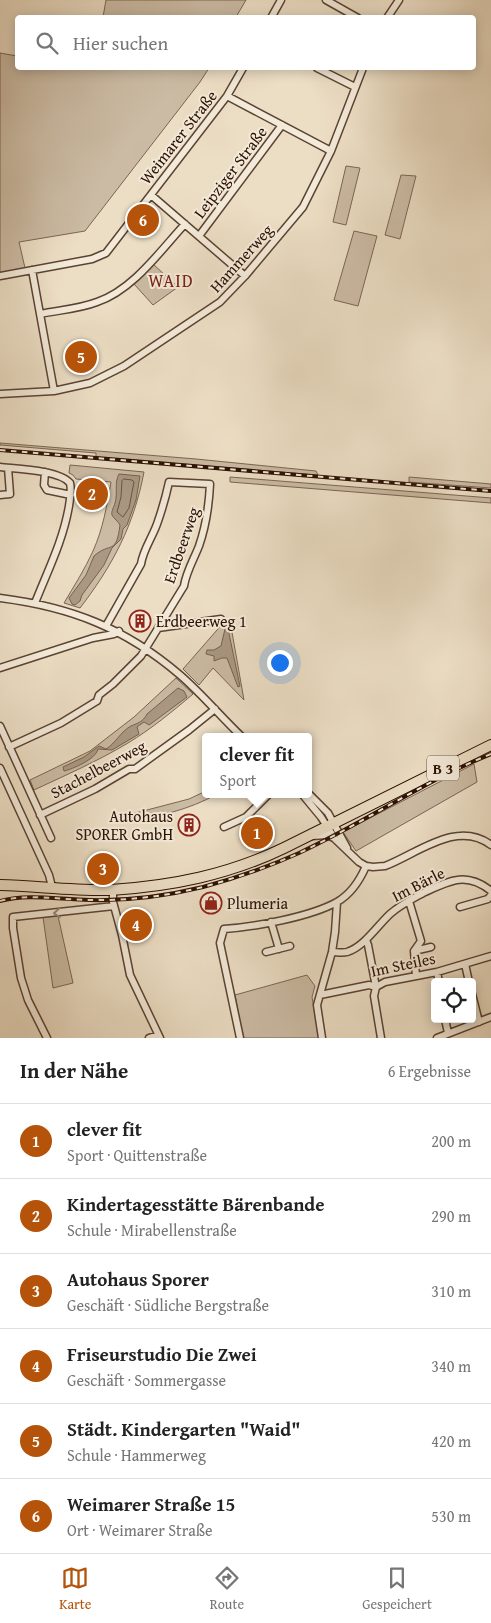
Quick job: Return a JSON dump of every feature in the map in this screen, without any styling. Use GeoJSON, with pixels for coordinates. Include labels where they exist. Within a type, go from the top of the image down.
{"type":"FeatureCollection","features":[{"type":"Feature","properties":{"kind":"main road","name":"B 3"},"geometry":{"type":"LineString","coordinates":[[0,885],[112,892],[177,883],[222,873],[263,858],[491,745]]}},
{"type":"Feature","properties":{"kind":"street"},"geometry":{"type":"LineString","coordinates":[[273,15],[281,0]]}},
{"type":"Feature","properties":{"kind":"street"},"geometry":{"type":"LineString","coordinates":[[326,0],[353,15]]}},
{"type":"Feature","properties":{"kind":"street"},"geometry":{"type":"LineString","coordinates":[[389,15],[399,0]]}},
{"type":"Feature","properties":{"kind":"street","name":"Weimarer Straße"},"geometry":{"type":"LineString","coordinates":[[0,276],[101,256],[110,249],[227,96],[242,70]]}},
{"type":"Feature","properties":{"kind":"street"},"geometry":{"type":"LineString","coordinates":[[321,70],[355,87]]}},
{"type":"Feature","properties":{"kind":"street","name":"Hammerweg"},"geometry":{"type":"LineString","coordinates":[[0,394],[54,391],[90,383],[124,366],[215,306],[245,276],[299,213],[331,151],[362,70]]}},
{"type":"Feature","properties":{"kind":"street"},"geometry":{"type":"LineString","coordinates":[[227,96],[331,151]]}},
{"type":"Feature","properties":{"kind":"street","name":"Leipziger Straße"},"geometry":{"type":"LineString","coordinates":[[199,236],[282,125]]}},
{"type":"Feature","properties":{"kind":"street"},"geometry":{"type":"LineString","coordinates":[[151,195],[245,276]]}},
{"type":"Feature","properties":{"kind":"street"},"geometry":{"type":"LineString","coordinates":[[40,314],[97,302],[122,289],[133,280],[185,224]]}},
{"type":"Feature","properties":{"kind":"street"},"geometry":{"type":"LineString","coordinates":[[32,270],[54,391]]}},
{"type":"Feature","properties":{"kind":"street"},"geometry":{"type":"LineString","coordinates":[[0,467],[45,472],[68,480],[71,487],[65,528],[35,603]]}},
{"type":"Feature","properties":{"kind":"street"},"geometry":{"type":"LineString","coordinates":[[0,495],[10,494],[8,468]]}},
{"type":"Feature","properties":{"kind":"street"},"geometry":{"type":"LineString","coordinates":[[45,472],[44,485],[47,490],[71,495]]}},
{"type":"Feature","properties":{"kind":"street","name":"Erdbeerweg"},"geometry":{"type":"LineString","coordinates":[[10,747],[61,723],[95,703],[99,696],[127,671],[146,648],[184,586],[185,578],[206,524],[210,502],[210,484],[169,482],[162,511],[142,556],[141,564],[106,626]]}},
{"type":"Feature","properties":{"kind":"street"},"geometry":{"type":"LineString","coordinates":[[0,598],[35,603],[80,616],[119,632],[146,648],[180,675],[238,733]]}},
{"type":"Feature","properties":{"kind":"street"},"geometry":{"type":"LineString","coordinates":[[158,628],[221,619]]}},
{"type":"Feature","properties":{"kind":"street"},"geometry":{"type":"LineString","coordinates":[[0,668],[92,638],[119,632]]}},
{"type":"Feature","properties":{"kind":"street","name":"Stachelbeerweg"},"geometry":{"type":"LineString","coordinates":[[40,814],[95,789],[129,769],[135,769],[215,709]]}},
{"type":"Feature","properties":{"kind":"street","name":"Stachelbeerweg"},"geometry":{"type":"LineString","coordinates":[[0,726],[51,838]]}},
{"type":"Feature","properties":{"kind":"street"},"geometry":{"type":"LineString","coordinates":[[0,768],[49,874],[52,888]]}},
{"type":"Feature","properties":{"kind":"street"},"geometry":{"type":"LineString","coordinates":[[312,797],[328,813],[335,839]]}},
{"type":"Feature","properties":{"kind":"street"},"geometry":{"type":"LineString","coordinates":[[224,827],[246,817],[265,798]]}},
{"type":"Feature","properties":{"kind":"street"},"geometry":{"type":"LineString","coordinates":[[306,798],[330,824],[347,849]]}},
{"type":"Feature","properties":{"kind":"street"},"geometry":{"type":"LineString","coordinates":[[308,836],[327,836],[335,839],[359,862],[373,867],[385,866],[453,836],[468,835],[491,845]]}},
{"type":"Feature","properties":{"kind":"street"},"geometry":{"type":"LineString","coordinates":[[240,1038],[220,943],[224,929],[271,922],[337,902],[350,892],[362,876],[366,866]]}},
{"type":"Feature","properties":{"kind":"street","name":"Im Bärle"},"geometry":{"type":"LineString","coordinates":[[332,952],[347,952],[366,940],[390,914],[409,901],[452,880],[470,880],[484,885],[491,891]]}},
{"type":"Feature","properties":{"kind":"street"},"geometry":{"type":"LineString","coordinates":[[112,892],[130,975],[159,1036],[149,1038]]}},
{"type":"Feature","properties":{"kind":"street"},"geometry":{"type":"LineString","coordinates":[[460,907],[488,898],[491,895]]}},
{"type":"Feature","properties":{"kind":"street"},"geometry":{"type":"LineString","coordinates":[[409,901],[421,941],[414,951],[416,976]]}},
{"type":"Feature","properties":{"kind":"street"},"geometry":{"type":"LineString","coordinates":[[322,1038],[317,1005],[332,952],[337,902]]}},
{"type":"Feature","properties":{"kind":"street"},"geometry":{"type":"LineString","coordinates":[[47,1038],[28,1000],[21,978],[13,917],[114,906]]}},
{"type":"Feature","properties":{"kind":"street"},"geometry":{"type":"LineString","coordinates":[[271,922],[279,949]]}},
{"type":"Feature","properties":{"kind":"street"},"geometry":{"type":"LineString","coordinates":[[366,940],[376,987],[374,996],[381,1038]]}},
{"type":"Feature","properties":{"kind":"street"},"geometry":{"type":"LineString","coordinates":[[266,952],[290,946]]}},
{"type":"Feature","properties":{"kind":"street"},"geometry":{"type":"LineString","coordinates":[[414,951],[431,947]]}},
{"type":"Feature","properties":{"kind":"street","name":"Im Steiles"},"geometry":{"type":"LineString","coordinates":[[320,995],[369,985],[376,987],[385,982],[437,972],[491,956]]}},
{"type":"Feature","properties":{"kind":"street"},"geometry":{"type":"LineString","coordinates":[[465,964],[469,978]]}},
{"type":"Feature","properties":{"kind":"street"},"geometry":{"type":"LineString","coordinates":[[437,972],[438,978]]}},
{"type":"Feature","properties":{"kind":"street"},"geometry":{"type":"LineString","coordinates":[[476,1013],[478,1022]]}},
{"type":"Feature","properties":{"kind":"street"},"geometry":{"type":"LineString","coordinates":[[437,1038],[491,1017]]}},
{"type":"Feature","properties":{"kind":"street"},"geometry":{"type":"LineString","coordinates":[[446,1023],[448,1033]]}},
{"type":"Feature","properties":{"kind":"shaded area"},"geometry":{"type":"Polygon","coordinates":[[[106,0],[246,0],[237,15],[103,15],[106,0]]]}},
{"type":"Feature","properties":{"kind":"shaded area"},"geometry":{"type":"Polygon","coordinates":[[[0,53],[15,56],[15,70],[208,70],[85,231],[19,242],[25,268],[0,273],[0,53]]]}},
{"type":"Feature","properties":{"kind":"shaded area"},"geometry":{"type":"Polygon","coordinates":[[[346,166],[360,168],[346,225],[333,222],[346,166]]]}},
{"type":"Feature","properties":{"kind":"shaded area"},"geometry":{"type":"Polygon","coordinates":[[[401,175],[416,176],[400,239],[385,235],[401,175]]]}},
{"type":"Feature","properties":{"kind":"shaded area"},"geometry":{"type":"Polygon","coordinates":[[[354,231],[377,236],[358,306],[334,300],[354,231]]]}},
{"type":"Feature","properties":{"kind":"shaded area"},"geometry":{"type":"Polygon","coordinates":[[[153,264],[178,287],[153,305],[134,284],[153,264]]]}},
{"type":"Feature","properties":{"kind":"shaded area"},"geometry":{"type":"Polygon","coordinates":[[[0,443],[316,471],[318,475],[96,457],[96,453],[0,445],[0,443]]]}},
{"type":"Feature","properties":{"kind":"shaded area"},"geometry":{"type":"Polygon","coordinates":[[[70,465],[144,472],[134,510],[121,544],[103,576],[80,608],[64,603],[96,543],[104,517],[111,482],[76,479],[69,473],[70,465]]]}},
{"type":"Feature","properties":{"kind":"shaded area"},"geometry":{"type":"Polygon","coordinates":[[[230,477],[491,498],[491,503],[230,482],[230,477]]]}},
{"type":"Feature","properties":{"kind":"shaded area"},"geometry":{"type":"Polygon","coordinates":[[[409,477],[491,484],[491,488],[409,482],[409,477]]]}},
{"type":"Feature","properties":{"kind":"shaded area"},"geometry":{"type":"Polygon","coordinates":[[[230,621],[244,700],[213,668],[199,685],[183,669],[224,622],[230,621]]]}},
{"type":"Feature","properties":{"kind":"shaded area"},"geometry":{"type":"Polygon","coordinates":[[[176,678],[193,694],[169,714],[117,750],[34,790],[30,780],[90,751],[134,717],[176,678]]]}},
{"type":"Feature","properties":{"kind":"shaded area"},"geometry":{"type":"Polygon","coordinates":[[[474,764],[477,782],[356,851],[343,832],[474,764]]]}},
{"type":"Feature","properties":{"kind":"shaded area"},"geometry":{"type":"Polygon","coordinates":[[[202,793],[202,798],[210,798],[162,815],[128,822],[124,816],[189,799],[202,793]]]}},
{"type":"Feature","properties":{"kind":"shaded area"},"geometry":{"type":"Polygon","coordinates":[[[58,916],[73,983],[53,988],[43,917],[58,916]]]}},
{"type":"Feature","properties":{"kind":"shaded area"},"geometry":{"type":"Polygon","coordinates":[[[307,975],[315,986],[312,997],[319,1038],[243,1038],[235,995],[307,975]]]}},
{"type":"Feature","properties":{"kind":"water"},"geometry":{"type":"Polygon","coordinates":[[[119,474],[140,476],[136,500],[127,525],[123,529],[121,539],[112,548],[104,565],[82,595],[80,601],[75,605],[72,604],[69,598],[86,575],[94,556],[117,541],[120,525],[113,516],[112,510],[116,499],[119,474]]]}},
{"type":"Feature","properties":{"kind":"water"},"geometry":{"type":"Polygon","coordinates":[[[227,628],[240,686],[238,687],[227,658],[214,661],[214,656],[206,654],[207,650],[214,650],[221,646],[225,629],[227,628]]]}},
{"type":"Feature","properties":{"kind":"water"},"geometry":{"type":"Polygon","coordinates":[[[178,688],[184,691],[187,697],[149,725],[144,722],[137,727],[139,734],[112,750],[98,749],[89,760],[64,771],[63,767],[84,757],[99,746],[106,749],[109,747],[124,731],[142,721],[147,714],[178,688]]]}},
{"type":"Feature","properties":{"kind":"railway"},"geometry":{"type":"LineString","coordinates":[[0,450],[491,491]]}},
{"type":"Feature","properties":{"kind":"railway"},"geometry":{"type":"LineString","coordinates":[[0,901],[22,897],[90,900],[133,899],[175,893],[215,884],[264,868],[299,853],[347,829],[418,789],[491,754]]}},
{"type":"Feature","properties":{"kind":"place","name":"Weimarer Straße 15"},"geometry":{"type":"Point","coordinates":[143,220]}},
{"type":"Feature","properties":{"kind":"place","name":"Städt. Kindergarten \"Waid\""},"geometry":{"type":"Point","coordinates":[81,357]}},
{"type":"Feature","properties":{"kind":"place","name":"Kindertagesstätte Bärenbande"},"geometry":{"type":"Point","coordinates":[92,494]}},
{"type":"Feature","properties":{"kind":"place","name":"Erdbeerweg 1"},"geometry":{"type":"Point","coordinates":[140,621]}},
{"type":"Feature","properties":{"kind":"place","name":"Autohaus SPORER GmbH"},"geometry":{"type":"Point","coordinates":[189,825]}},
{"type":"Feature","properties":{"kind":"place","name":"clever fit"},"geometry":{"type":"Point","coordinates":[257,833]}},
{"type":"Feature","properties":{"kind":"place","name":"Autohaus Sporer"},"geometry":{"type":"Point","coordinates":[103,869]}},
{"type":"Feature","properties":{"kind":"place","name":"Plumeria"},"geometry":{"type":"Point","coordinates":[211,903]}},
{"type":"Feature","properties":{"kind":"place","name":"Friseurstudio Die Zwei"},"geometry":{"type":"Point","coordinates":[136,925]}},
{"type":"Feature","properties":{"kind":"district","name":"WAID"},"geometry":{"type":"Point","coordinates":[171,280]}}]}
